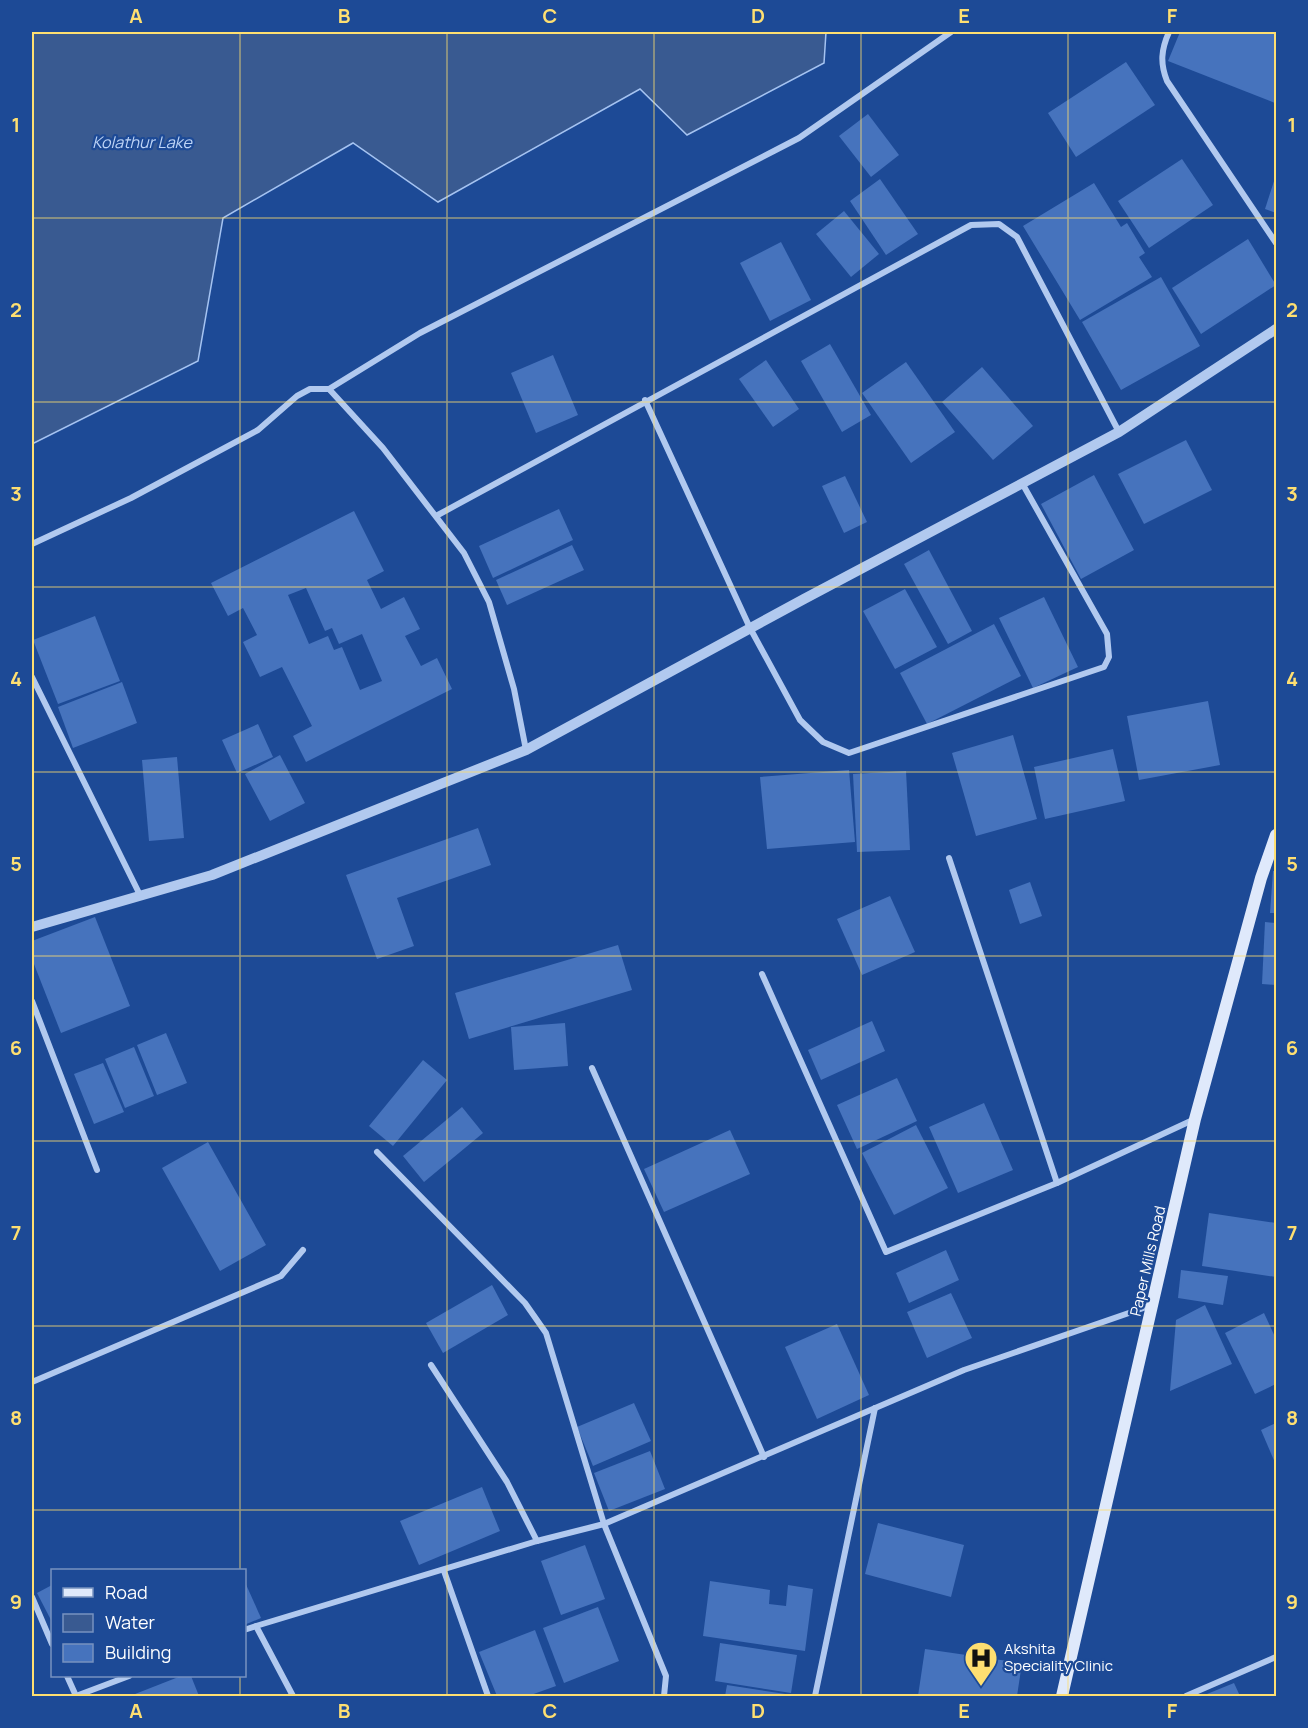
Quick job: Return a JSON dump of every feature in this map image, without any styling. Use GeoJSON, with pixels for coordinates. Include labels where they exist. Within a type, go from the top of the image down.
{"type":"FeatureCollection","features":[{"type":"Feature","properties":{"kind":"main road","name":"Paper Mills Road"},"geometry":{"type":"LineString","coordinates":[[1062,1696],[1195,1119],[1261,878],[1276,835]]}},
{"type":"Feature","properties":{"kind":"street"},"geometry":{"type":"LineString","coordinates":[[32,544],[131,498],[258,430],[297,396],[310,389],[330,389],[420,333],[800,138],[951,32]]}},
{"type":"Feature","properties":{"kind":"street"},"geometry":{"type":"LineString","coordinates":[[1169,32],[1163,45],[1161,66],[1167,81],[1276,243]]}},
{"type":"Feature","properties":{"kind":"street"},"geometry":{"type":"LineString","coordinates":[[436,516],[645,400],[971,225],[999,224],[1017,237],[1119,432]]}},
{"type":"Feature","properties":{"kind":"street"},"geometry":{"type":"LineString","coordinates":[[32,927],[212,875],[526,750],[1119,432],[1276,328]]}},
{"type":"Feature","properties":{"kind":"street"},"geometry":{"type":"LineString","coordinates":[[330,389],[383,448],[464,553],[489,602],[514,689],[526,750]]}},
{"type":"Feature","properties":{"kind":"street"},"geometry":{"type":"LineString","coordinates":[[645,400],[750,628],[800,720],[823,742],[849,753],[1104,667],[1109,657],[1107,634],[1022,483]]}},
{"type":"Feature","properties":{"kind":"street"},"geometry":{"type":"LineString","coordinates":[[32,677],[140,895]]}},
{"type":"Feature","properties":{"kind":"street"},"geometry":{"type":"LineString","coordinates":[[948,858],[1057,1182]]}},
{"type":"Feature","properties":{"kind":"street"},"geometry":{"type":"LineString","coordinates":[[762,974],[886,1252],[1057,1182],[1195,1119]]}},
{"type":"Feature","properties":{"kind":"street"},"geometry":{"type":"LineString","coordinates":[[32,1001],[97,1170]]}},
{"type":"Feature","properties":{"kind":"street"},"geometry":{"type":"LineString","coordinates":[[592,1068],[764,1457]]}},
{"type":"Feature","properties":{"kind":"street"},"geometry":{"type":"LineString","coordinates":[[377,1152],[537,1317],[546,1333],[604,1524],[666,1676],[664,1696]]}},
{"type":"Feature","properties":{"kind":"street"},"geometry":{"type":"LineString","coordinates":[[32,1382],[281,1276],[303,1250]]}},
{"type":"Feature","properties":{"kind":"street"},"geometry":{"type":"LineString","coordinates":[[246,1629],[537,1541],[604,1524],[964,1370],[1153,1305]]}},
{"type":"Feature","properties":{"kind":"street"},"geometry":{"type":"LineString","coordinates":[[431,1365],[502,1473],[537,1541]]}},
{"type":"Feature","properties":{"kind":"street"},"geometry":{"type":"LineString","coordinates":[[815,1696],[875,1408]]}},
{"type":"Feature","properties":{"kind":"street"},"geometry":{"type":"LineString","coordinates":[[444,1571],[488,1696]]}},
{"type":"Feature","properties":{"kind":"street"},"geometry":{"type":"LineString","coordinates":[[32,1597],[51,1642]]}},
{"type":"Feature","properties":{"kind":"street"},"geometry":{"type":"LineString","coordinates":[[256,1626],[293,1696]]}},
{"type":"Feature","properties":{"kind":"street"},"geometry":{"type":"LineString","coordinates":[[1186,1696],[1276,1657]]}},
{"type":"Feature","properties":{"kind":"street"},"geometry":{"type":"LineString","coordinates":[[67,1677],[76,1696],[126,1677]]}},
{"type":"Feature","properties":{"kind":"water","name":"Kolathur Lake"},"geometry":{"type":"Polygon","coordinates":[[[32,32],[826,32],[824,63],[687,135],[640,89],[438,202],[353,143],[223,218],[198,361],[32,444],[32,32]]]}},
{"type":"Feature","properties":{"kind":"building"},"geometry":{"type":"Polygon","coordinates":[[[1180,32],[1276,32],[1275,103],[1168,61],[1180,32]]]}},
{"type":"Feature","properties":{"kind":"building"},"geometry":{"type":"Polygon","coordinates":[[[1126,62],[1155,105],[1076,157],[1048,113],[1126,62]]]}},
{"type":"Feature","properties":{"kind":"building"},"geometry":{"type":"Polygon","coordinates":[[[868,114],[899,155],[871,177],[839,136],[868,114]]]}},
{"type":"Feature","properties":{"kind":"building"},"geometry":{"type":"Polygon","coordinates":[[[1182,159],[1213,205],[1149,248],[1118,201],[1182,159]]]}},
{"type":"Feature","properties":{"kind":"building"},"geometry":{"type":"Polygon","coordinates":[[[1276,175],[1276,213],[1265,209],[1276,175]]]}},
{"type":"Feature","properties":{"kind":"building"},"geometry":{"type":"Polygon","coordinates":[[[880,179],[918,234],[886,255],[850,201],[880,179]]]}},
{"type":"Feature","properties":{"kind":"building"},"geometry":{"type":"Polygon","coordinates":[[[1094,183],[1121,227],[1127,223],[1145,253],[1139,257],[1152,277],[1080,320],[1023,226],[1094,183]]]}},
{"type":"Feature","properties":{"kind":"building"},"geometry":{"type":"Polygon","coordinates":[[[844,211],[879,254],[851,277],[816,234],[844,211]]]}},
{"type":"Feature","properties":{"kind":"building"},"geometry":{"type":"Polygon","coordinates":[[[1248,239],[1276,285],[1201,334],[1172,288],[1248,239]]]}},
{"type":"Feature","properties":{"kind":"building"},"geometry":{"type":"Polygon","coordinates":[[[781,242],[811,300],[770,321],[740,263],[781,242]]]}},
{"type":"Feature","properties":{"kind":"building"},"geometry":{"type":"Polygon","coordinates":[[[1161,277],[1200,346],[1121,390],[1082,322],[1161,277]]]}},
{"type":"Feature","properties":{"kind":"building"},"geometry":{"type":"Polygon","coordinates":[[[830,344],[871,415],[842,432],[801,361],[830,344]]]}},
{"type":"Feature","properties":{"kind":"building"},"geometry":{"type":"Polygon","coordinates":[[[553,355],[578,415],[536,433],[511,373],[553,355]]]}},
{"type":"Feature","properties":{"kind":"building"},"geometry":{"type":"Polygon","coordinates":[[[766,360],[799,409],[773,427],[739,379],[766,360]]]}},
{"type":"Feature","properties":{"kind":"building"},"geometry":{"type":"Polygon","coordinates":[[[906,362],[955,432],[911,463],[862,393],[906,362]]]}},
{"type":"Feature","properties":{"kind":"building"},"geometry":{"type":"Polygon","coordinates":[[[982,367],[1033,426],[993,460],[942,402],[982,367]]]}},
{"type":"Feature","properties":{"kind":"building"},"geometry":{"type":"Polygon","coordinates":[[[1186,440],[1212,490],[1144,524],[1118,474],[1186,440]]]}},
{"type":"Feature","properties":{"kind":"building"},"geometry":{"type":"Polygon","coordinates":[[[1094,475],[1134,550],[1081,579],[1041,504],[1094,475]]]}},
{"type":"Feature","properties":{"kind":"building"},"geometry":{"type":"Polygon","coordinates":[[[845,476],[867,522],[844,533],[822,486],[845,476]]]}},
{"type":"Feature","properties":{"kind":"building"},"geometry":{"type":"Polygon","coordinates":[[[559,509],[573,540],[493,578],[479,546],[559,509]]]}},
{"type":"Feature","properties":{"kind":"building"},"geometry":{"type":"Polygon","coordinates":[[[354,511],[384,571],[367,580],[381,609],[404,597],[420,629],[405,636],[421,666],[437,658],[452,689],[306,762],[293,736],[312,726],[282,667],[260,677],[243,642],[257,635],[243,608],[228,616],[211,583],[354,511]],[[306,588],[288,595],[309,644],[328,636],[334,650],[342,647],[360,690],[382,681],[362,634],[339,644],[332,628],[325,631],[306,588]]]}},
{"type":"Feature","properties":{"kind":"building"},"geometry":{"type":"Polygon","coordinates":[[[572,545],[584,570],[507,605],[496,580],[572,545]]]}},
{"type":"Feature","properties":{"kind":"building"},"geometry":{"type":"Polygon","coordinates":[[[929,550],[972,631],[948,644],[904,564],[929,550]]]}},
{"type":"Feature","properties":{"kind":"building"},"geometry":{"type":"Polygon","coordinates":[[[905,589],[937,647],[895,669],[863,611],[905,589]]]}},
{"type":"Feature","properties":{"kind":"building"},"geometry":{"type":"Polygon","coordinates":[[[1044,597],[1078,667],[1033,688],[999,618],[1044,597]]]}},
{"type":"Feature","properties":{"kind":"building"},"geometry":{"type":"Polygon","coordinates":[[[95,616],[120,681],[58,704],[33,640],[95,616]]]}},
{"type":"Feature","properties":{"kind":"building"},"geometry":{"type":"Polygon","coordinates":[[[994,624],[1021,676],[927,724],[900,673],[994,624]]]}},
{"type":"Feature","properties":{"kind":"building"},"geometry":{"type":"Polygon","coordinates":[[[122,682],[137,723],[73,748],[58,707],[122,682]]]}},
{"type":"Feature","properties":{"kind":"building"},"geometry":{"type":"Polygon","coordinates":[[[1208,701],[1220,765],[1139,780],[1127,716],[1208,701]]]}},
{"type":"Feature","properties":{"kind":"building"},"geometry":{"type":"Polygon","coordinates":[[[258,724],[273,757],[237,773],[222,740],[258,724]]]}},
{"type":"Feature","properties":{"kind":"building"},"geometry":{"type":"Polygon","coordinates":[[[1013,735],[1037,819],[976,836],[952,753],[1013,735]]]}},
{"type":"Feature","properties":{"kind":"building"},"geometry":{"type":"Polygon","coordinates":[[[1113,749],[1125,801],[1045,819],[1034,767],[1113,749]]]}},
{"type":"Feature","properties":{"kind":"building"},"geometry":{"type":"Polygon","coordinates":[[[280,755],[305,803],[270,821],[245,774],[280,755]]]}},
{"type":"Feature","properties":{"kind":"building"},"geometry":{"type":"Polygon","coordinates":[[[177,757],[184,838],[149,841],[142,760],[177,757]]]}},
{"type":"Feature","properties":{"kind":"building"},"geometry":{"type":"Polygon","coordinates":[[[849,770],[855,842],[767,849],[760,777],[849,770]]]}},
{"type":"Feature","properties":{"kind":"building"},"geometry":{"type":"Polygon","coordinates":[[[906,771],[910,850],[857,852],[853,774],[906,771]]]}},
{"type":"Feature","properties":{"kind":"building"},"geometry":{"type":"Polygon","coordinates":[[[478,828],[491,865],[397,898],[414,946],[377,959],[346,875],[478,828]]]}},
{"type":"Feature","properties":{"kind":"building"},"geometry":{"type":"Polygon","coordinates":[[[1273,871],[1276,871],[1276,913],[1270,913],[1273,871]]]}},
{"type":"Feature","properties":{"kind":"building"},"geometry":{"type":"Polygon","coordinates":[[[1030,882],[1042,916],[1020,924],[1009,890],[1030,882]]]}},
{"type":"Feature","properties":{"kind":"building"},"geometry":{"type":"Polygon","coordinates":[[[890,896],[915,952],[862,975],[837,919],[890,896]]]}},
{"type":"Feature","properties":{"kind":"building"},"geometry":{"type":"Polygon","coordinates":[[[95,917],[130,1006],[61,1033],[32,959],[32,941],[95,917]]]}},
{"type":"Feature","properties":{"kind":"building"},"geometry":{"type":"Polygon","coordinates":[[[1265,922],[1276,923],[1276,985],[1262,984],[1265,922]]]}},
{"type":"Feature","properties":{"kind":"building"},"geometry":{"type":"Polygon","coordinates":[[[618,945],[632,990],[469,1039],[455,993],[618,945]]]}},
{"type":"Feature","properties":{"kind":"building"},"geometry":{"type":"Polygon","coordinates":[[[872,1021],[885,1051],[821,1080],[808,1050],[872,1021]]]}},
{"type":"Feature","properties":{"kind":"building"},"geometry":{"type":"Polygon","coordinates":[[[565,1023],[568,1066],[514,1070],[511,1027],[565,1023]]]}},
{"type":"Feature","properties":{"kind":"building"},"geometry":{"type":"Polygon","coordinates":[[[166,1033],[187,1083],[157,1095],[137,1045],[166,1033]]]}},
{"type":"Feature","properties":{"kind":"building"},"geometry":{"type":"Polygon","coordinates":[[[134,1047],[154,1096],[125,1108],[105,1059],[134,1047]]]}},
{"type":"Feature","properties":{"kind":"building"},"geometry":{"type":"Polygon","coordinates":[[[423,1060],[447,1080],[393,1146],[369,1126],[423,1060]]]}},
{"type":"Feature","properties":{"kind":"building"},"geometry":{"type":"Polygon","coordinates":[[[103,1063],[124,1112],[94,1124],[74,1074],[103,1063]]]}},
{"type":"Feature","properties":{"kind":"building"},"geometry":{"type":"Polygon","coordinates":[[[897,1078],[917,1121],[857,1149],[837,1105],[897,1078]]]}},
{"type":"Feature","properties":{"kind":"building"},"geometry":{"type":"Polygon","coordinates":[[[984,1103],[1013,1170],[958,1193],[929,1127],[984,1103]]]}},
{"type":"Feature","properties":{"kind":"building"},"geometry":{"type":"Polygon","coordinates":[[[462,1107],[483,1133],[424,1182],[403,1156],[462,1107]]]}},
{"type":"Feature","properties":{"kind":"building"},"geometry":{"type":"Polygon","coordinates":[[[916,1125],[948,1188],[894,1215],[862,1153],[916,1125]]]}},
{"type":"Feature","properties":{"kind":"building"},"geometry":{"type":"Polygon","coordinates":[[[730,1130],[750,1174],[664,1212],[644,1169],[730,1130]]]}},
{"type":"Feature","properties":{"kind":"building"},"geometry":{"type":"Polygon","coordinates":[[[208,1142],[266,1245],[220,1271],[162,1168],[208,1142]]]}},
{"type":"Feature","properties":{"kind":"building"},"geometry":{"type":"Polygon","coordinates":[[[1209,1213],[1276,1223],[1276,1277],[1202,1266],[1209,1213]]]}},
{"type":"Feature","properties":{"kind":"building"},"geometry":{"type":"Polygon","coordinates":[[[946,1250],[959,1280],[909,1303],[896,1273],[946,1250]]]}},
{"type":"Feature","properties":{"kind":"building"},"geometry":{"type":"Polygon","coordinates":[[[1181,1270],[1228,1276],[1223,1305],[1178,1298],[1181,1270]]]}},
{"type":"Feature","properties":{"kind":"building"},"geometry":{"type":"Polygon","coordinates":[[[492,1285],[508,1315],[443,1353],[426,1323],[492,1285]]]}},
{"type":"Feature","properties":{"kind":"building"},"geometry":{"type":"Polygon","coordinates":[[[951,1293],[972,1338],[927,1358],[907,1312],[951,1293]]]}},
{"type":"Feature","properties":{"kind":"building"},"geometry":{"type":"Polygon","coordinates":[[[1205,1305],[1232,1364],[1170,1391],[1176,1320],[1205,1305]]]}},
{"type":"Feature","properties":{"kind":"building"},"geometry":{"type":"Polygon","coordinates":[[[1264,1313],[1276,1339],[1276,1384],[1255,1394],[1225,1333],[1264,1313]]]}},
{"type":"Feature","properties":{"kind":"building"},"geometry":{"type":"Polygon","coordinates":[[[837,1324],[869,1395],[817,1419],[785,1347],[837,1324]]]}},
{"type":"Feature","properties":{"kind":"building"},"geometry":{"type":"Polygon","coordinates":[[[634,1403],[651,1441],[593,1466],[577,1427],[634,1403]]]}},
{"type":"Feature","properties":{"kind":"building"},"geometry":{"type":"Polygon","coordinates":[[[1276,1423],[1276,1465],[1261,1430],[1276,1423]]]}},
{"type":"Feature","properties":{"kind":"building"},"geometry":{"type":"Polygon","coordinates":[[[650,1451],[665,1489],[609,1511],[594,1473],[650,1451]]]}},
{"type":"Feature","properties":{"kind":"building"},"geometry":{"type":"Polygon","coordinates":[[[482,1487],[500,1531],[419,1565],[400,1521],[482,1487]]]}},
{"type":"Feature","properties":{"kind":"building"},"geometry":{"type":"Polygon","coordinates":[[[878,1523],[964,1545],[951,1597],[865,1574],[878,1523]]]}},
{"type":"Feature","properties":{"kind":"building"},"geometry":{"type":"Polygon","coordinates":[[[585,1545],[605,1599],[561,1615],[541,1561],[585,1545]]]}},
{"type":"Feature","properties":{"kind":"building"},"geometry":{"type":"Polygon","coordinates":[[[710,1581],[770,1590],[769,1604],[786,1606],[788,1585],[813,1589],[805,1651],[703,1636],[710,1581]]]}},
{"type":"Feature","properties":{"kind":"building"},"geometry":{"type":"Polygon","coordinates":[[[246,1584],[261,1618],[246,1624],[246,1584]]]}},
{"type":"Feature","properties":{"kind":"building"},"geometry":{"type":"Polygon","coordinates":[[[51,1586],[51,1620],[37,1593],[51,1586]]]}},
{"type":"Feature","properties":{"kind":"building"},"geometry":{"type":"Polygon","coordinates":[[[598,1607],[619,1661],[564,1683],[543,1628],[598,1607]]]}},
{"type":"Feature","properties":{"kind":"building"},"geometry":{"type":"Polygon","coordinates":[[[535,1630],[556,1686],[528,1696],[497,1696],[479,1652],[535,1630]]]}},
{"type":"Feature","properties":{"kind":"building"},"geometry":{"type":"Polygon","coordinates":[[[720,1643],[797,1655],[791,1693],[715,1681],[720,1643]]]}},
{"type":"Feature","properties":{"kind":"building"},"geometry":{"type":"Polygon","coordinates":[[[925,1649],[1022,1663],[1017,1696],[918,1696],[925,1649]]]}},
{"type":"Feature","properties":{"kind":"building"},"geometry":{"type":"Polygon","coordinates":[[[178,1677],[191,1677],[199,1696],[130,1696],[178,1677]]]}},
{"type":"Feature","properties":{"kind":"building"},"geometry":{"type":"Polygon","coordinates":[[[1234,1683],[1240,1696],[1202,1696],[1234,1683]]]}},
{"type":"Feature","properties":{"kind":"building"},"geometry":{"type":"Polygon","coordinates":[[[727,1685],[792,1695],[792,1696],[725,1696],[727,1685]]]}},
{"type":"Feature","properties":{"kind":"place","name":"Akshita Speciality Clinic"},"geometry":{"type":"Point","coordinates":[981,1687]}}]}
